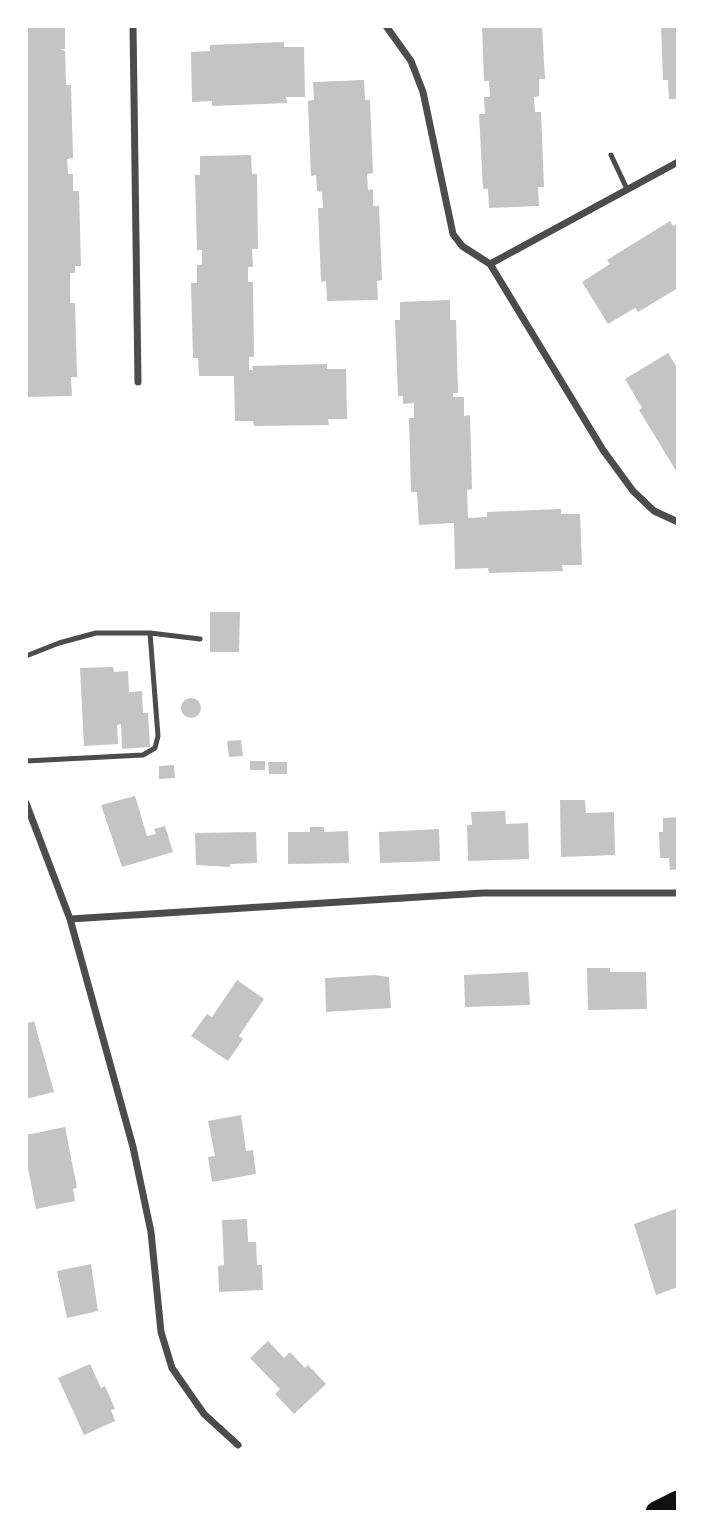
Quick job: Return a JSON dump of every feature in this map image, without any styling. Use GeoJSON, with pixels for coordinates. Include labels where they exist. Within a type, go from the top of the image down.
{"type":"FeatureCollection","features":[{"type":"Feature","properties":{"kind":"highway"},"geometry":{"type":"LineString","coordinates":[[656,1512],[678,1501]]}},
{"type":"Feature","properties":{"kind":"street"},"geometry":{"type":"LineString","coordinates":[[133,26],[138,382]]}},
{"type":"Feature","properties":{"kind":"street"},"geometry":{"type":"LineString","coordinates":[[386,26],[411,61],[423,92],[453,234],[462,246],[490,264],[603,450],[647,504],[678,523]]}},
{"type":"Feature","properties":{"kind":"street"},"geometry":{"type":"LineString","coordinates":[[490,264],[678,162]]}},
{"type":"Feature","properties":{"kind":"street"},"geometry":{"type":"LineString","coordinates":[[26,803],[69,919],[133,1147],[151,1233],[161,1332],[172,1368],[204,1414],[238,1445]]}},
{"type":"Feature","properties":{"kind":"street"},"geometry":{"type":"LineString","coordinates":[[69,919],[483,893],[678,893]]}},
{"type":"Feature","properties":{"kind":"lane"},"geometry":{"type":"LineString","coordinates":[[611,155],[627,189]]}},
{"type":"Feature","properties":{"kind":"lane"},"geometry":{"type":"LineString","coordinates":[[26,656],[96,633],[150,632],[200,639]]}},
{"type":"Feature","properties":{"kind":"lane"},"geometry":{"type":"LineString","coordinates":[[26,761],[143,755],[155,748],[158,736],[150,632]]}},
{"type":"Feature","properties":{"kind":"building"},"geometry":{"type":"Polygon","coordinates":[[[26,26],[65,26],[65,49],[60,49],[65,51],[66,85],[71,85],[73,158],[67,159],[68,174],[73,174],[73,191],[79,191],[81,266],[75,266],[75,273],[70,273],[70,303],[75,303],[77,377],[71,377],[72,396],[26,397],[26,26]]]}},
{"type":"Feature","properties":{"kind":"building"},"geometry":{"type":"Polygon","coordinates":[[[482,26],[542,26],[545,79],[539,79],[539,96],[534,97],[535,112],[541,112],[544,187],[538,187],[539,206],[489,208],[488,189],[483,189],[479,114],[485,114],[484,97],[490,97],[489,81],[484,81],[482,26]]]}},
{"type":"Feature","properties":{"kind":"building"},"geometry":{"type":"Polygon","coordinates":[[[661,26],[678,26],[678,99],[669,99],[668,80],[663,80],[661,26]]]}},
{"type":"Feature","properties":{"kind":"building"},"geometry":{"type":"Polygon","coordinates":[[[284,42],[284,47],[304,47],[305,97],[286,97],[287,103],[212,106],[212,101],[192,102],[191,52],[210,51],[210,45],[284,42]]]}},
{"type":"Feature","properties":{"kind":"building"},"geometry":{"type":"Polygon","coordinates":[[[364,80],[365,100],[370,100],[373,173],[367,174],[368,190],[373,189],[373,206],[379,206],[382,280],[377,281],[378,300],[327,301],[326,281],[321,282],[318,208],[323,208],[322,192],[317,191],[316,175],[311,176],[308,101],[314,100],[313,82],[364,80]]]}},
{"type":"Feature","properties":{"kind":"building"},"geometry":{"type":"Polygon","coordinates":[[[251,155],[252,174],[257,174],[258,249],[252,249],[253,267],[248,267],[248,282],[253,282],[254,357],[249,357],[249,370],[253,370],[252,366],[327,364],[327,369],[346,369],[347,419],[328,419],[329,425],[254,426],[253,421],[235,421],[234,376],[199,376],[198,358],[193,358],[191,283],[197,283],[197,265],[202,265],[202,250],[197,250],[195,175],[200,175],[200,156],[251,155]]]}},
{"type":"Feature","properties":{"kind":"building"},"geometry":{"type":"Polygon","coordinates":[[[670,221],[673,226],[678,223],[678,288],[638,312],[635,308],[608,324],[582,282],[610,264],[607,260],[670,221]]]}},
{"type":"Feature","properties":{"kind":"building"},"geometry":{"type":"Polygon","coordinates":[[[450,300],[450,320],[456,320],[458,393],[453,393],[453,397],[464,397],[464,416],[470,415],[472,489],[467,490],[468,518],[487,517],[487,512],[561,509],[561,514],[580,514],[582,565],[562,565],[563,571],[489,573],[488,568],[455,569],[454,523],[419,525],[417,492],[411,492],[409,418],[414,418],[414,403],[403,404],[403,396],[398,396],[395,320],[400,320],[400,302],[450,300]]]}},
{"type":"Feature","properties":{"kind":"building"},"geometry":{"type":"Polygon","coordinates":[[[668,353],[678,369],[678,474],[639,410],[642,408],[625,379],[668,353]]]}},
{"type":"Feature","properties":{"kind":"building"},"geometry":{"type":"Polygon","coordinates":[[[210,612],[240,612],[239,652],[210,652],[210,612]]]}},
{"type":"Feature","properties":{"kind":"building"},"geometry":{"type":"Polygon","coordinates":[[[113,667],[114,672],[128,671],[129,692],[142,691],[143,713],[148,713],[150,747],[122,749],[121,724],[117,725],[118,744],[84,746],[80,668],[113,667]]]}},
{"type":"Feature","properties":{"kind":"building"},"geometry":{"type":"Polygon","coordinates":[[[191,698],[198,701],[201,708],[198,715],[191,718],[184,715],[181,708],[184,701],[191,698]]]}},
{"type":"Feature","properties":{"kind":"building"},"geometry":{"type":"Polygon","coordinates":[[[241,740],[243,756],[229,757],[227,741],[241,740]]]}},
{"type":"Feature","properties":{"kind":"building"},"geometry":{"type":"Polygon","coordinates":[[[250,761],[265,761],[265,770],[250,770],[250,761]]]}},
{"type":"Feature","properties":{"kind":"building"},"geometry":{"type":"Polygon","coordinates":[[[268,762],[287,762],[287,774],[269,774],[268,762]]]}},
{"type":"Feature","properties":{"kind":"building"},"geometry":{"type":"Polygon","coordinates":[[[174,765],[175,778],[159,779],[159,766],[174,765]]]}},
{"type":"Feature","properties":{"kind":"building"},"geometry":{"type":"Polygon","coordinates":[[[135,796],[147,836],[156,834],[154,829],[165,826],[173,852],[122,867],[101,805],[135,796]]]}},
{"type":"Feature","properties":{"kind":"building"},"geometry":{"type":"Polygon","coordinates":[[[560,800],[585,800],[586,813],[614,812],[615,855],[561,857],[560,800]]]}},
{"type":"Feature","properties":{"kind":"building"},"geometry":{"type":"Polygon","coordinates":[[[505,811],[506,824],[528,823],[529,859],[468,861],[467,825],[472,825],[471,812],[505,811]]]}},
{"type":"Feature","properties":{"kind":"building"},"geometry":{"type":"Polygon","coordinates":[[[678,817],[678,869],[670,870],[669,858],[660,858],[659,832],[663,832],[663,818],[678,817]]]}},
{"type":"Feature","properties":{"kind":"building"},"geometry":{"type":"Polygon","coordinates":[[[310,827],[324,827],[324,832],[348,831],[349,863],[288,864],[288,832],[310,832],[310,827]]]}},
{"type":"Feature","properties":{"kind":"building"},"geometry":{"type":"Polygon","coordinates":[[[439,829],[440,861],[380,863],[379,832],[439,829]]]}},
{"type":"Feature","properties":{"kind":"building"},"geometry":{"type":"Polygon","coordinates":[[[256,832],[257,863],[230,864],[230,867],[196,865],[195,833],[256,832]]]}},
{"type":"Feature","properties":{"kind":"building"},"geometry":{"type":"Polygon","coordinates":[[[587,968],[610,968],[610,972],[646,972],[647,1009],[588,1010],[587,968]]]}},
{"type":"Feature","properties":{"kind":"building"},"geometry":{"type":"Polygon","coordinates":[[[528,972],[530,1005],[465,1007],[464,975],[528,972]]]}},
{"type":"Feature","properties":{"kind":"building"},"geometry":{"type":"Polygon","coordinates":[[[375,975],[389,977],[391,1008],[326,1012],[325,978],[375,975]]]}},
{"type":"Feature","properties":{"kind":"building"},"geometry":{"type":"Polygon","coordinates":[[[237,980],[264,999],[239,1036],[243,1039],[228,1061],[191,1036],[207,1014],[212,1017],[237,980]]]}},
{"type":"Feature","properties":{"kind":"building"},"geometry":{"type":"Polygon","coordinates":[[[34,1021],[54,1092],[26,1099],[26,1024],[34,1021]]]}},
{"type":"Feature","properties":{"kind":"building"},"geometry":{"type":"Polygon","coordinates":[[[241,1115],[246,1151],[253,1150],[256,1174],[212,1182],[208,1157],[215,1156],[208,1121],[241,1115]]]}},
{"type":"Feature","properties":{"kind":"building"},"geometry":{"type":"Polygon","coordinates":[[[65,1127],[77,1188],[73,1189],[75,1201],[36,1209],[26,1158],[26,1135],[65,1127]]]}},
{"type":"Feature","properties":{"kind":"building"},"geometry":{"type":"Polygon","coordinates":[[[678,1208],[678,1287],[656,1295],[634,1224],[678,1208]]]}},
{"type":"Feature","properties":{"kind":"building"},"geometry":{"type":"Polygon","coordinates":[[[247,1219],[248,1242],[256,1242],[257,1265],[262,1265],[263,1290],[219,1292],[218,1266],[224,1265],[222,1220],[247,1219]]]}},
{"type":"Feature","properties":{"kind":"building"},"geometry":{"type":"Polygon","coordinates":[[[91,1264],[98,1311],[67,1318],[57,1271],[91,1264]]]}},
{"type":"Feature","properties":{"kind":"building"},"geometry":{"type":"Polygon","coordinates":[[[268,1341],[284,1358],[290,1352],[305,1368],[308,1365],[326,1384],[294,1414],[275,1394],[280,1389],[250,1358],[268,1341]]]}},
{"type":"Feature","properties":{"kind":"building"},"geometry":{"type":"Polygon","coordinates":[[[90,1364],[101,1388],[105,1386],[115,1409],[111,1410],[115,1421],[84,1435],[58,1378],[90,1364]]]}}]}
